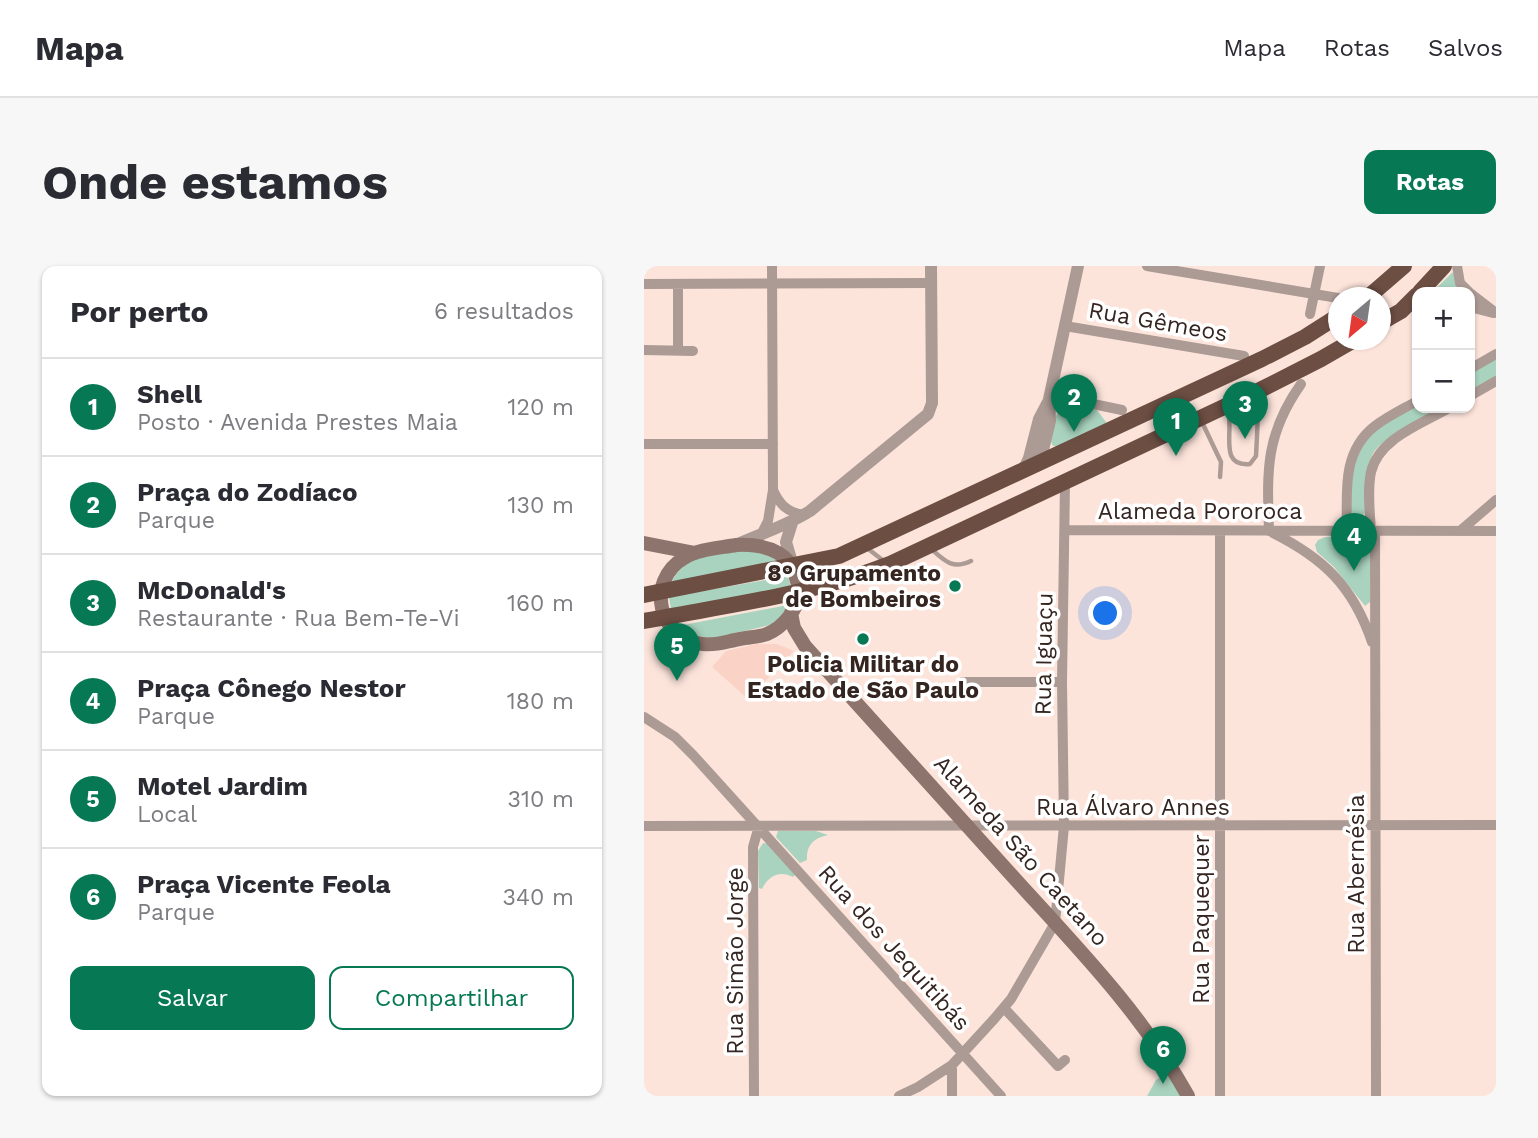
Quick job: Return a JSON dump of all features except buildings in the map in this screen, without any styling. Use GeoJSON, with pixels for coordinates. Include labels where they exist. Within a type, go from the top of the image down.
{"type":"FeatureCollection","features":[{"type":"Feature","properties":{"kind":"highway"},"geometry":{"type":"LineString","coordinates":[[1380,287],[1404,266]]}},
{"type":"Feature","properties":{"kind":"highway"},"geometry":{"type":"LineString","coordinates":[[1424,287],[1444,266]]}},
{"type":"Feature","properties":{"kind":"highway"},"geometry":{"type":"LineString","coordinates":[[1391,318],[1409,310]]}},
{"type":"Feature","properties":{"kind":"highway"},"geometry":{"type":"LineString","coordinates":[[652,593],[839,556],[1262,359],[1328,323]]}},
{"type":"Feature","properties":{"kind":"highway"},"geometry":{"type":"LineString","coordinates":[[644,621],[800,592],[851,579],[890,564],[1201,419],[1337,350]]}},
{"type":"Feature","properties":{"kind":"highway"},"geometry":{"type":"LineString","coordinates":[[1020,502],[1034,485],[1040,462]]}},
{"type":"Feature","properties":{"kind":"main road"},"geometry":{"type":"LineString","coordinates":[[646,543],[696,553]]}},
{"type":"Feature","properties":{"kind":"main road"},"geometry":{"type":"LineString","coordinates":[[646,543],[666,556],[667,573]]}},
{"type":"Feature","properties":{"kind":"main road"},"geometry":{"type":"LineString","coordinates":[[736,545],[770,549],[780,553],[793,566],[800,592],[785,622],[768,634],[704,645],[681,637],[663,617],[652,593],[667,573],[684,558],[736,545]]}},
{"type":"Feature","properties":{"kind":"main road","name":"Alameda São Caetano"},"geometry":{"type":"LineString","coordinates":[[791,613],[793,628],[805,646],[970,827],[1144,1027],[1162,1050],[1188,1096]]}},
{"type":"Feature","properties":{"kind":"main road","name":"Alameda São Caetano"},"geometry":{"type":"LineString","coordinates":[[768,634],[785,635],[805,646]]}},
{"type":"Feature","properties":{"kind":"street"},"geometry":{"type":"LineString","coordinates":[[762,533],[768,521],[773,490],[772,266]]}},
{"type":"Feature","properties":{"kind":"street"},"geometry":{"type":"LineString","coordinates":[[736,545],[782,524],[792,523],[804,515],[928,414],[932,403],[931,266]]}},
{"type":"Feature","properties":{"kind":"street"},"geometry":{"type":"LineString","coordinates":[[1040,462],[1050,421],[1050,397],[1079,266]]}},
{"type":"Feature","properties":{"kind":"street"},"geometry":{"type":"LineString","coordinates":[[1147,266],[1328,296]]}},
{"type":"Feature","properties":{"kind":"street"},"geometry":{"type":"LineString","coordinates":[[1310,314],[1320,266]]}},
{"type":"Feature","properties":{"kind":"street"},"geometry":{"type":"LineString","coordinates":[[1457,266],[1460,283],[1464,287]]}},
{"type":"Feature","properties":{"kind":"street"},"geometry":{"type":"LineString","coordinates":[[644,284],[931,283]]}},
{"type":"Feature","properties":{"kind":"street"},"geometry":{"type":"LineString","coordinates":[[678,284],[678,349]]}},
{"type":"Feature","properties":{"kind":"street"},"geometry":{"type":"LineString","coordinates":[[1475,297],[1496,313]]}},
{"type":"Feature","properties":{"kind":"street"},"geometry":{"type":"LineString","coordinates":[[1475,308],[1496,313]]}},
{"type":"Feature","properties":{"kind":"street","name":"Rua Gêmeos"},"geometry":{"type":"LineString","coordinates":[[1065,326],[1244,356]]}},
{"type":"Feature","properties":{"kind":"street"},"geometry":{"type":"LineString","coordinates":[[644,350],[692,351]]}},
{"type":"Feature","properties":{"kind":"street"},"geometry":{"type":"LineString","coordinates":[[1475,366],[1496,354]]}},
{"type":"Feature","properties":{"kind":"street"},"geometry":{"type":"LineString","coordinates":[[1475,393],[1496,381]]}},
{"type":"Feature","properties":{"kind":"street"},"geometry":{"type":"LineString","coordinates":[[1301,384],[1283,412],[1272,440],[1268,472],[1269,531],[1311,554],[1331,570],[1361,614],[1375,651]]}},
{"type":"Feature","properties":{"kind":"street"},"geometry":{"type":"LineString","coordinates":[[1050,397],[1122,410]]}},
{"type":"Feature","properties":{"kind":"street"},"geometry":{"type":"LineString","coordinates":[[1023,471],[1039,419],[1050,397]]}},
{"type":"Feature","properties":{"kind":"street"},"geometry":{"type":"LineString","coordinates":[[1347,532],[1348,472],[1357,445],[1376,425],[1412,404]]}},
{"type":"Feature","properties":{"kind":"street","name":"Rua Abernésia"},"geometry":{"type":"LineString","coordinates":[[1376,1096],[1375,651],[1373,532],[1369,489],[1371,471],[1378,454],[1391,441],[1440,413]]}},
{"type":"Feature","properties":{"kind":"street"},"geometry":{"type":"LineString","coordinates":[[644,444],[773,444]]}},
{"type":"Feature","properties":{"kind":"street","name":"Rua Iguaçu"},"geometry":{"type":"LineString","coordinates":[[1055,923],[1064,826],[1062,682],[1065,483]]}},
{"type":"Feature","properties":{"kind":"street"},"geometry":{"type":"LineString","coordinates":[[773,490],[781,505],[794,513],[804,515]]}},
{"type":"Feature","properties":{"kind":"street"},"geometry":{"type":"LineString","coordinates":[[1460,531],[1496,500]]}},
{"type":"Feature","properties":{"kind":"street"},"geometry":{"type":"LineString","coordinates":[[792,523],[786,542],[793,566]]}},
{"type":"Feature","properties":{"kind":"street","name":"Alameda Pororoca"},"geometry":{"type":"LineString","coordinates":[[1065,530],[1496,531]]}},
{"type":"Feature","properties":{"kind":"street","name":"Rua Paquequer"},"geometry":{"type":"LineString","coordinates":[[1220,531],[1220,1096]]}},
{"type":"Feature","properties":{"kind":"street"},"geometry":{"type":"LineString","coordinates":[[1311,554],[1312,541],[1319,532]]}},
{"type":"Feature","properties":{"kind":"street"},"geometry":{"type":"LineString","coordinates":[[962,682],[1062,682]]}},
{"type":"Feature","properties":{"kind":"street","name":"Rua dos Jequitibás"},"geometry":{"type":"LineString","coordinates":[[644,717],[675,737],[759,826],[1002,1096]]}},
{"type":"Feature","properties":{"kind":"street","name":"Rua Álvaro Annes"},"geometry":{"type":"LineString","coordinates":[[644,827],[1496,825]]}},
{"type":"Feature","properties":{"kind":"street","name":"Rua Simão Jorge"},"geometry":{"type":"LineString","coordinates":[[754,1096],[753,847],[759,826]]}},
{"type":"Feature","properties":{"kind":"street"},"geometry":{"type":"LineString","coordinates":[[899,1096],[952,1065],[963,1054],[1004,1007],[1051,934],[1055,923]]}},
{"type":"Feature","properties":{"kind":"street"},"geometry":{"type":"LineString","coordinates":[[1004,1007],[1058,1066],[1065,1060]]}},
{"type":"Feature","properties":{"kind":"street"},"geometry":{"type":"LineString","coordinates":[[952,1065],[952,1096]]}},
{"type":"Feature","properties":{"kind":"lane"},"geometry":{"type":"LineString","coordinates":[[1226,407],[1230,424],[1231,459],[1241,465],[1250,464],[1256,456],[1260,390]]}},
{"type":"Feature","properties":{"kind":"lane"},"geometry":{"type":"LineString","coordinates":[[1201,419],[1221,462],[1220,477]]}},
{"type":"Feature","properties":{"kind":"lane"},"geometry":{"type":"LineString","coordinates":[[864,546],[890,564]]}},
{"type":"Feature","properties":{"kind":"lane"},"geometry":{"type":"LineString","coordinates":[[929,547],[957,566],[971,561]]}},
{"type":"Feature","properties":{"kind":"shaded area"},"geometry":{"type":"Polygon","coordinates":[[[756,644],[777,644],[794,651],[748,699],[712,667],[726,651],[756,644]]]}},
{"type":"Feature","properties":{"kind":"green space"},"geometry":{"type":"Polygon","coordinates":[[[1453,272],[1458,287],[1437,287],[1453,272]]]}},
{"type":"Feature","properties":{"kind":"green space"},"geometry":{"type":"Polygon","coordinates":[[[1496,359],[1496,377],[1475,389],[1475,371],[1496,359]]]}},
{"type":"Feature","properties":{"kind":"green space"},"geometry":{"type":"Polygon","coordinates":[[[1072,405],[1097,410],[1109,426],[1058,448],[1052,445],[1051,441],[1055,418],[1061,408],[1072,405]]]}},
{"type":"Feature","properties":{"kind":"green space"},"geometry":{"type":"Polygon","coordinates":[[[1412,408],[1412,413],[1432,413],[1392,436],[1375,450],[1368,471],[1365,513],[1360,517],[1353,516],[1350,500],[1358,455],[1364,444],[1381,427],[1412,408]]]}},
{"type":"Feature","properties":{"kind":"green space"},"geometry":{"type":"Polygon","coordinates":[[[1325,537],[1368,537],[1371,544],[1370,602],[1365,606],[1334,567],[1317,552],[1315,545],[1325,537]]]}},
{"type":"Feature","properties":{"kind":"green space"},"geometry":{"type":"Polygon","coordinates":[[[748,550],[768,554],[782,562],[671,584],[684,566],[704,556],[748,550]]]}},
{"type":"Feature","properties":{"kind":"green space"},"geometry":{"type":"Polygon","coordinates":[[[788,576],[791,589],[671,609],[669,597],[788,576]]]}},
{"type":"Feature","properties":{"kind":"green space"},"geometry":{"type":"Polygon","coordinates":[[[788,605],[781,617],[770,625],[714,638],[696,636],[678,626],[788,605]]]}},
{"type":"Feature","properties":{"kind":"green space"},"geometry":{"type":"Polygon","coordinates":[[[778,831],[816,831],[828,835],[812,843],[807,860],[800,863],[776,837],[778,831]]]}},
{"type":"Feature","properties":{"kind":"green space"},"geometry":{"type":"Polygon","coordinates":[[[763,843],[769,844],[796,874],[793,877],[784,874],[775,876],[762,889],[759,888],[758,851],[763,843]]]}},
{"type":"Feature","properties":{"kind":"green space"},"geometry":{"type":"Polygon","coordinates":[[[1167,1073],[1181,1096],[1147,1096],[1156,1080],[1167,1073]]]}},
{"type":"Feature","properties":{"kind":"place","name":"Praça do Zodíaco"},"geometry":{"type":"Point","coordinates":[1074,432]}},
{"type":"Feature","properties":{"kind":"place","name":"McDonald's"},"geometry":{"type":"Point","coordinates":[1245,439]}},
{"type":"Feature","properties":{"kind":"place","name":"Shell"},"geometry":{"type":"Point","coordinates":[1176,456]}},
{"type":"Feature","properties":{"kind":"place","name":"Praça Cônego Nestor"},"geometry":{"type":"Point","coordinates":[1354,571]}},
{"type":"Feature","properties":{"kind":"place","name":"8° Grupamento de Bombeiros"},"geometry":{"type":"Point","coordinates":[955,586]}},
{"type":"Feature","properties":{"kind":"place","name":"Policia Militar do Estado de São Paulo"},"geometry":{"type":"Point","coordinates":[863,639]}},
{"type":"Feature","properties":{"kind":"place","name":"Motel Jardim"},"geometry":{"type":"Point","coordinates":[677,681]}},
{"type":"Feature","properties":{"kind":"place","name":"Praça Vicente Feola"},"geometry":{"type":"Point","coordinates":[1163,1084]}}]}
